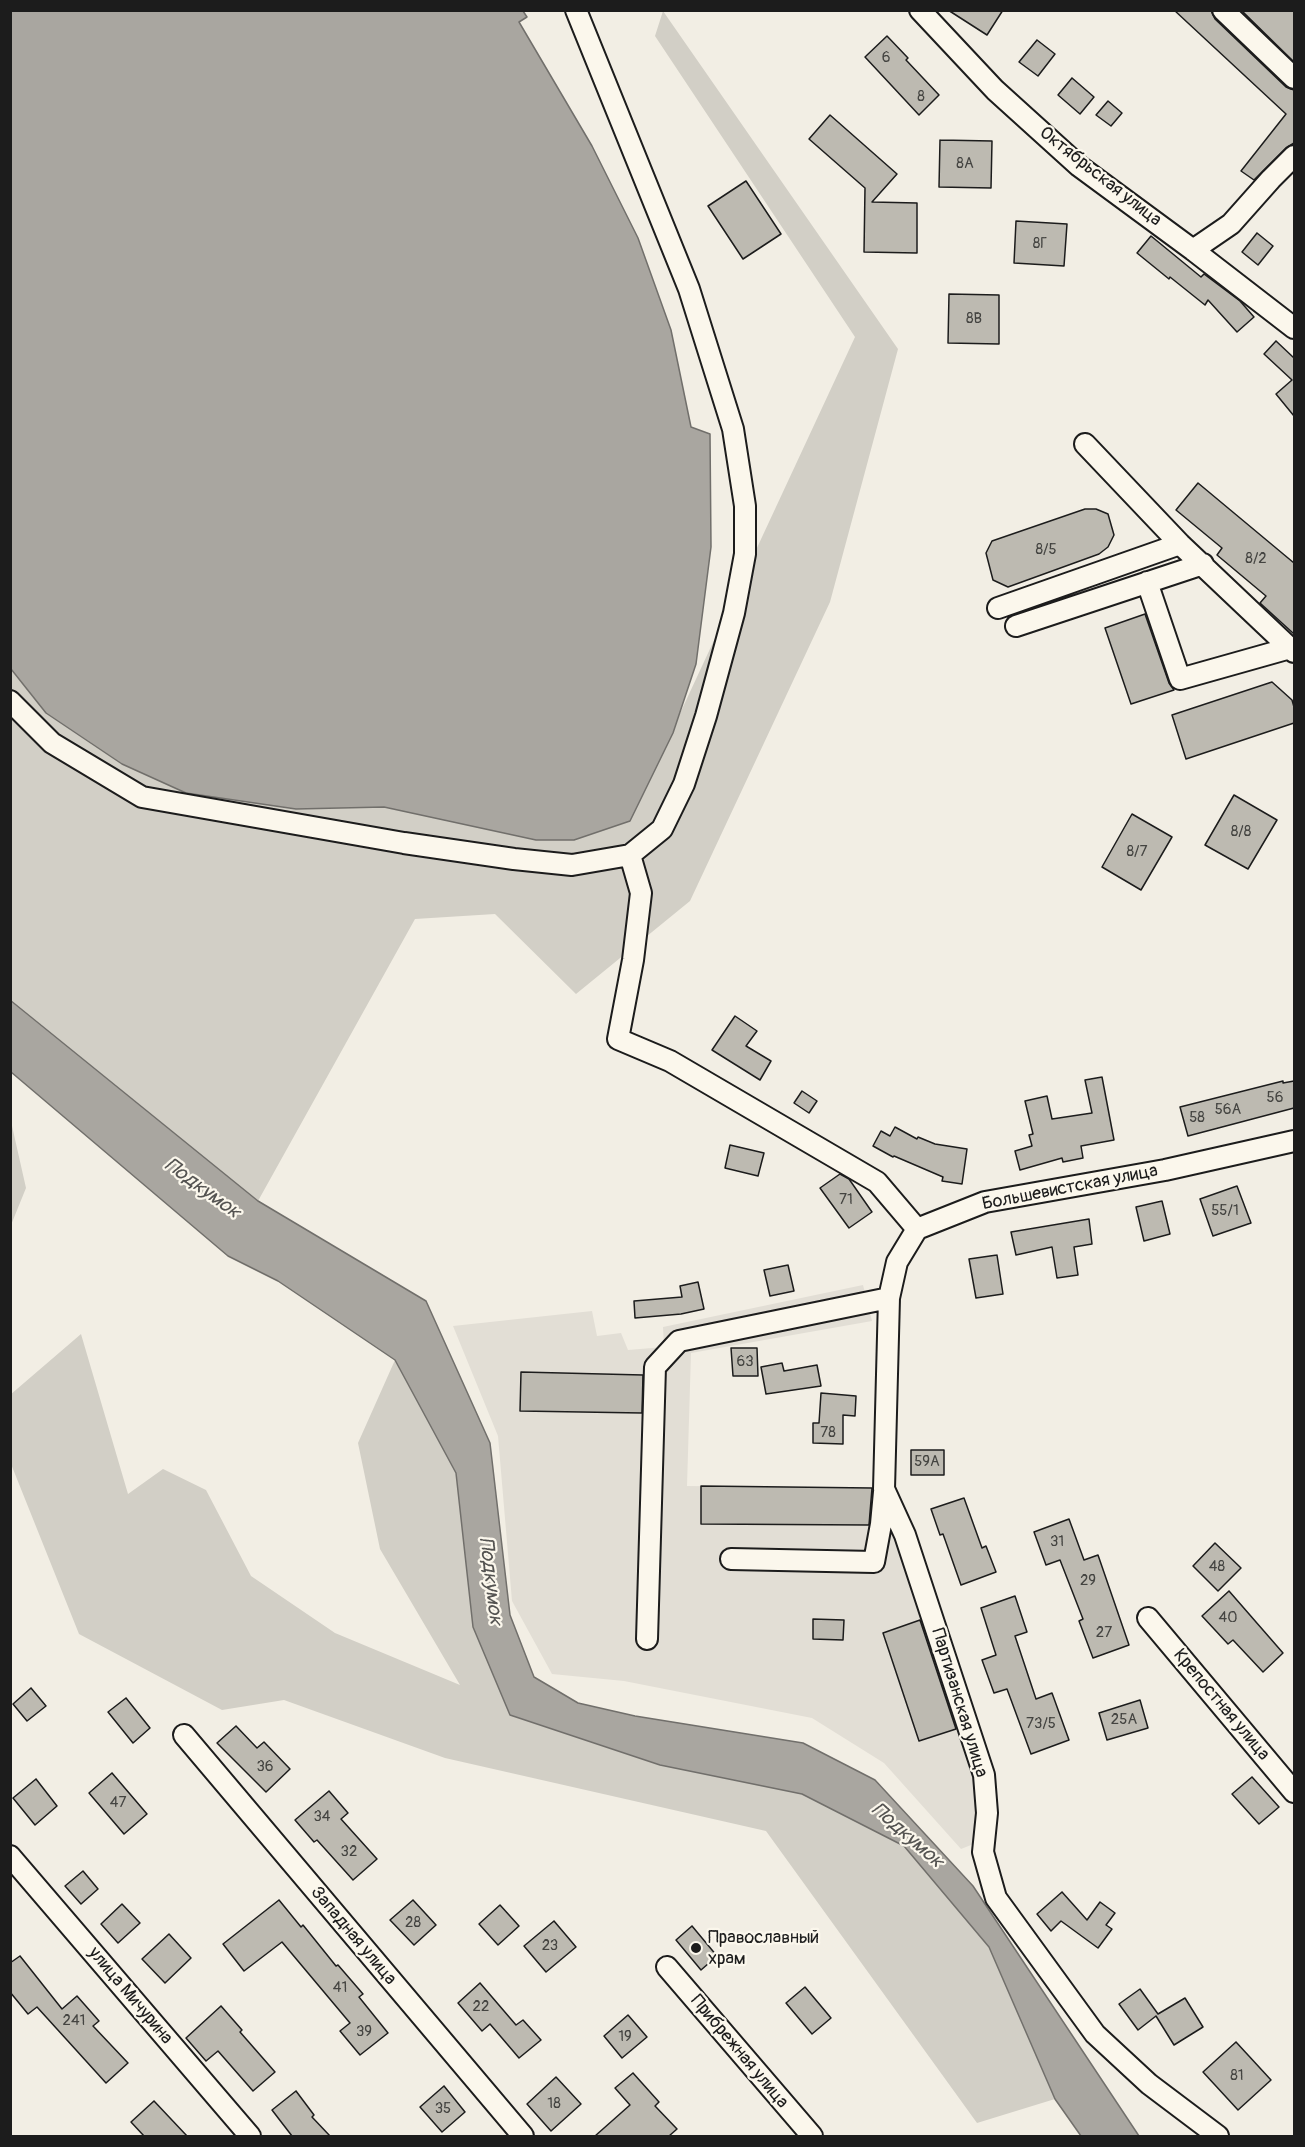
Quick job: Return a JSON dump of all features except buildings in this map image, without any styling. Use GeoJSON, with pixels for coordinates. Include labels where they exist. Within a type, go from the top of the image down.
{"type":"FeatureCollection","features":[{"type":"Feature","properties":{"kind":"street"},"geometry":{"type":"LineString","coordinates":[[10,701],[52,743],[142,798],[514,859],[572,865],[630,855],[662,829],[684,784],[706,716],[734,613],[745,554],[746,506],[733,429],[689,289],[576,10]]}},
{"type":"Feature","properties":{"kind":"street","name":"Октябрьская улица"},"geometry":{"type":"LineString","coordinates":[[920,10],[995,90],[1079,166],[1193,249],[1294,328]]}},
{"type":"Feature","properties":{"kind":"street"},"geometry":{"type":"LineString","coordinates":[[1223,10],[1294,78]]}},
{"type":"Feature","properties":{"kind":"street"},"geometry":{"type":"LineString","coordinates":[[1193,249],[1231,224],[1294,156]]}},
{"type":"Feature","properties":{"kind":"street"},"geometry":{"type":"LineString","coordinates":[[1085,444],[1180,544],[1292,650]]}},
{"type":"Feature","properties":{"kind":"street"},"geometry":{"type":"LineString","coordinates":[[998,608],[1180,544]]}},
{"type":"Feature","properties":{"kind":"street"},"geometry":{"type":"LineString","coordinates":[[1016,626],[1203,564]]}},
{"type":"Feature","properties":{"kind":"street"},"geometry":{"type":"LineString","coordinates":[[1146,582],[1180,679],[1292,650]]}},
{"type":"Feature","properties":{"kind":"street"},"geometry":{"type":"LineString","coordinates":[[630,855],[641,893],[633,960],[618,1039],[670,1061],[877,1182],[917,1229]]}},
{"type":"Feature","properties":{"kind":"street","name":"Большевистская улица"},"geometry":{"type":"LineString","coordinates":[[917,1229],[985,1202],[1166,1170],[1294,1141]]}},
{"type":"Feature","properties":{"kind":"street","name":"Партизанская улица"},"geometry":{"type":"LineString","coordinates":[[917,1229],[897,1262],[889,1298],[884,1489],[905,1535],[984,1775],[987,1813],[983,1852],[996,1898],[1095,2034],[1149,2084],[1218,2136]]}},
{"type":"Feature","properties":{"kind":"street"},"geometry":{"type":"LineString","coordinates":[[647,1639],[656,1367],[679,1341],[889,1298]]}},
{"type":"Feature","properties":{"kind":"street"},"geometry":{"type":"LineString","coordinates":[[731,1559],[874,1562],[884,1489]]}},
{"type":"Feature","properties":{"kind":"street","name":"Крепостная улица"},"geometry":{"type":"LineString","coordinates":[[1148,1618],[1294,1792]]}},
{"type":"Feature","properties":{"kind":"street","name":"Западная улица"},"geometry":{"type":"LineString","coordinates":[[184,1735],[523,2136]]}},
{"type":"Feature","properties":{"kind":"street","name":"улица Мичурина"},"geometry":{"type":"LineString","coordinates":[[10,1856],[250,2136]]}},
{"type":"Feature","properties":{"kind":"street","name":"Прибрежная улица"},"geometry":{"type":"LineString","coordinates":[[667,1967],[812,2136]]}},
{"type":"Feature","properties":{"kind":"shaded area"},"geometry":{"type":"Polygon","coordinates":[[[663,11],[898,349],[830,602],[690,901],[576,994],[495,914],[415,919],[258,1201],[11,1000],[10,669],[46,713],[122,764],[296,809],[384,807],[536,840],[630,821],[855,337],[655,36],[663,11]]]}},
{"type":"Feature","properties":{"kind":"shaded area"},"geometry":{"type":"Polygon","coordinates":[[[10,1117],[26,1188],[11,1225],[10,1225],[10,1117]]]}},
{"type":"Feature","properties":{"kind":"shaded area"},"geometry":{"type":"Polygon","coordinates":[[[863,1285],[872,1321],[691,1353],[687,1486],[873,1488],[873,1525],[908,1525],[979,1757],[976,1843],[961,1849],[884,1763],[812,1718],[624,1681],[552,1674],[512,1601],[498,1436],[453,1326],[592,1311],[597,1336],[621,1333],[628,1350],[664,1347],[663,1327],[863,1285]]]}},
{"type":"Feature","properties":{"kind":"shaded area"},"geometry":{"type":"Polygon","coordinates":[[[81,1334],[128,1494],[163,1469],[206,1490],[251,1576],[335,1633],[460,1685],[380,1549],[358,1443],[395,1360],[456,1473],[473,1627],[510,1715],[660,1765],[802,1794],[905,1846],[989,1947],[1055,2099],[977,2123],[766,1831],[445,1758],[284,1700],[222,1710],[79,1634],[11,1464],[10,1395],[81,1334]]]}},
{"type":"Feature","properties":{"kind":"water"},"geometry":{"type":"Polygon","coordinates":[[[10,11],[523,11],[527,17],[519,22],[592,146],[638,238],[671,330],[691,427],[710,434],[711,547],[696,664],[673,733],[630,821],[574,840],[536,840],[384,807],[296,809],[186,793],[122,764],[46,713],[11,669],[10,11]]]}},
{"type":"Feature","properties":{"kind":"water","name":"Подкумок"},"geometry":{"type":"Polygon","coordinates":[[[10,1000],[258,1201],[426,1301],[490,1443],[510,1615],[534,1677],[578,1703],[635,1716],[803,1743],[875,1780],[973,1886],[1139,2136],[1081,2136],[1055,2099],[989,1947],[904,1846],[802,1794],[660,1765],[510,1715],[473,1627],[456,1473],[395,1360],[278,1281],[228,1256],[11,1072],[10,1000]]]}},
{"type":"Feature","properties":{"kind":"place","name":"Православный храм"},"geometry":{"type":"Point","coordinates":[696,1948]}}]}
